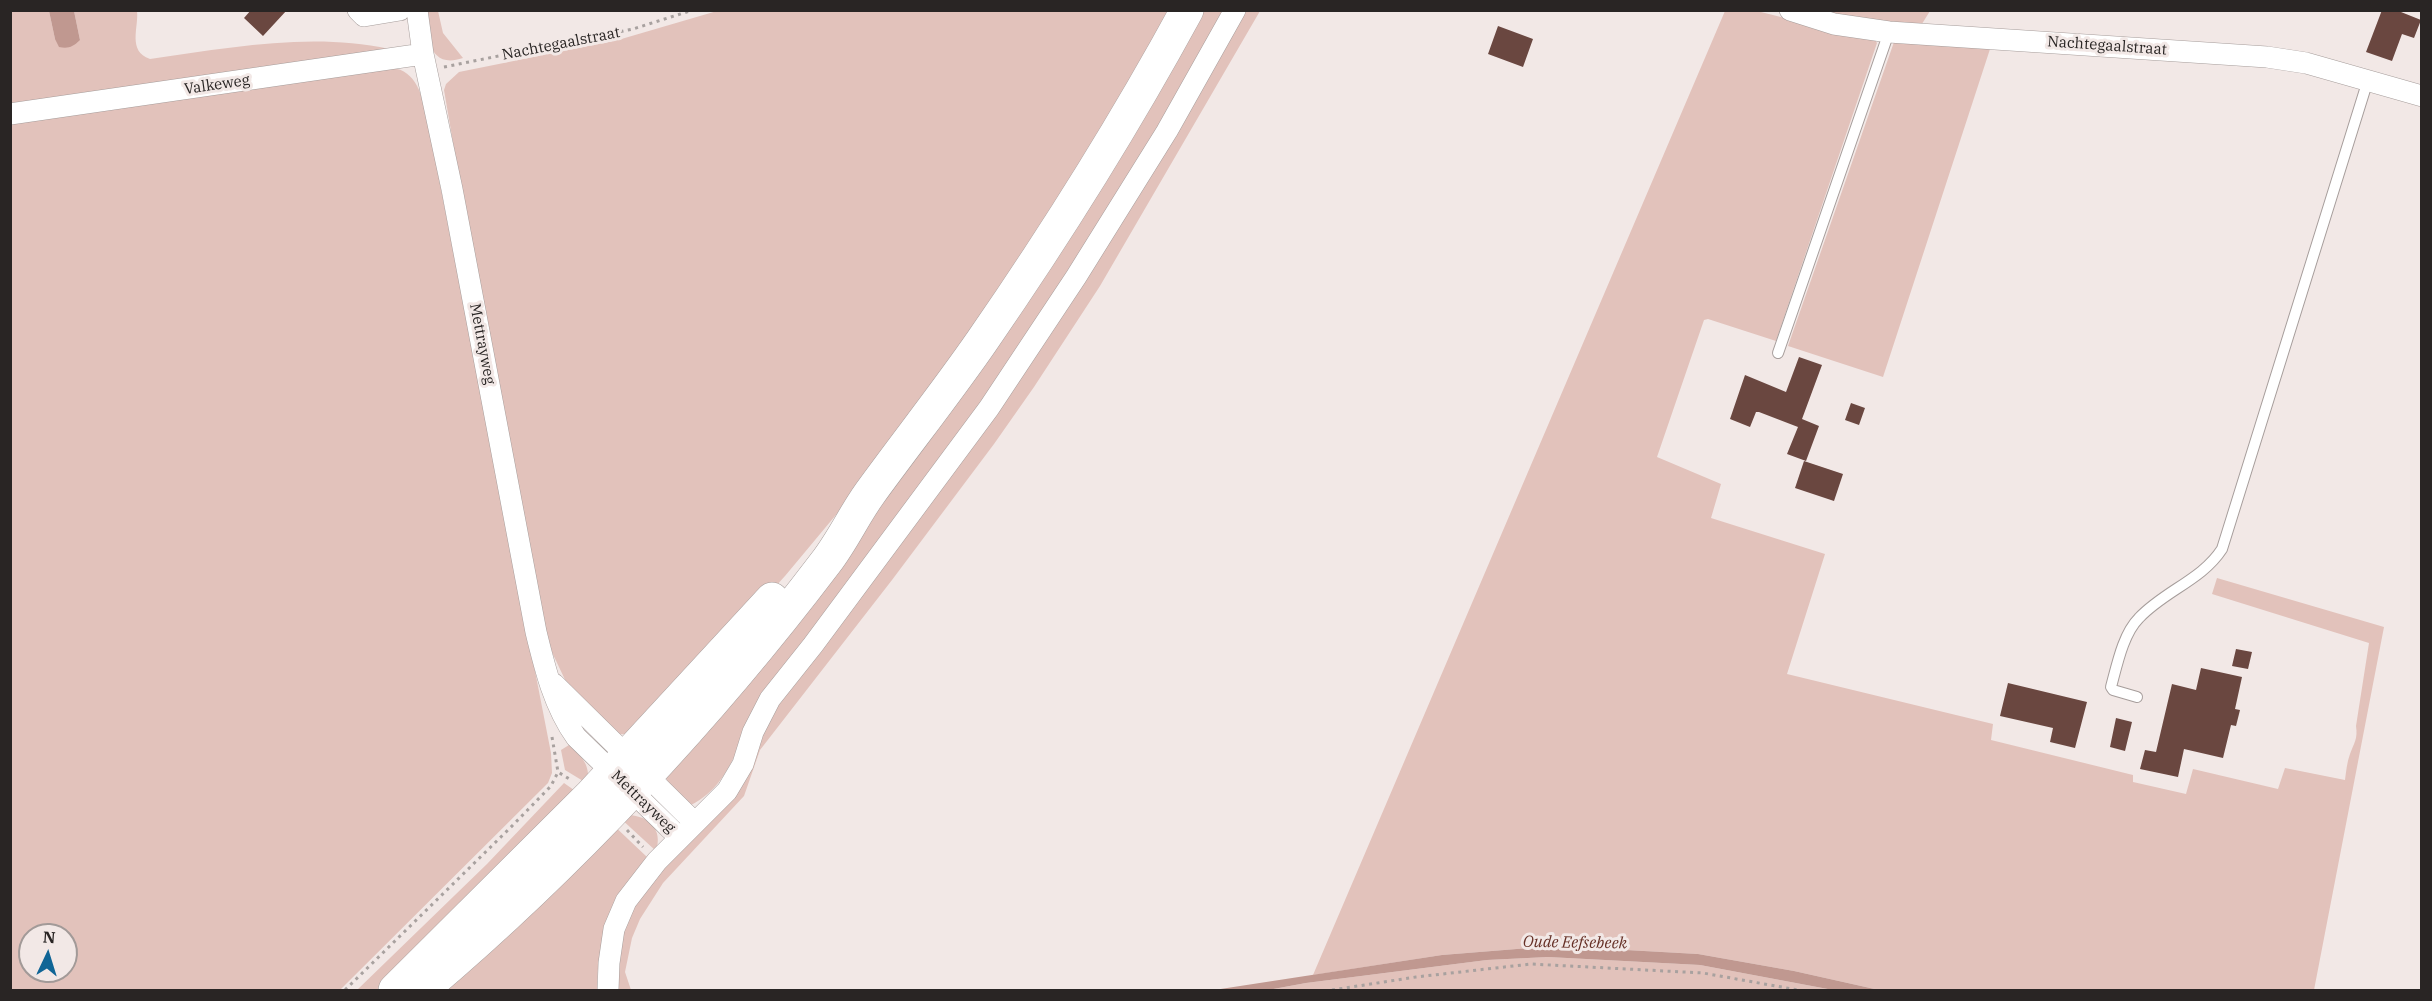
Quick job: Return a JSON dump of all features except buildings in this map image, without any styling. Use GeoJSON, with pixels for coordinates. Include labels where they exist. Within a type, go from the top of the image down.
{"type":"FeatureCollection","features":[{"type":"Feature","properties":{"kind":"main road"},"geometry":{"type":"LineString","coordinates":[[422,990],[481,941],[629,774],[772,599],[838,523],[867,496],[981,342],[1065,217],[1128,116],[1187,10]]}},
{"type":"Feature","properties":{"kind":"main road"},"geometry":{"type":"LineString","coordinates":[[395,990],[629,774]]}},
{"type":"Feature","properties":{"kind":"street"},"geometry":{"type":"LineString","coordinates":[[358,10],[364,16],[400,10]]}},
{"type":"Feature","properties":{"kind":"street","name":"Mettrayweg"},"geometry":{"type":"LineString","coordinates":[[417,10],[425,62],[536,632],[547,677],[629,774],[688,831],[657,861],[626,901],[614,929],[608,990]]}},
{"type":"Feature","properties":{"kind":"street"},"geometry":{"type":"LineString","coordinates":[[688,831],[727,791],[743,764],[753,732],[770,699],[820,636],[982,418],[1014,371],[1167,131],[1235,10]]}},
{"type":"Feature","properties":{"kind":"street","name":"Nachtegaalstraat"},"geometry":{"type":"LineString","coordinates":[[1790,10],[1834,24],[1889,32],[2267,57],[2306,63],[2421,96]]}},
{"type":"Feature","properties":{"kind":"street","name":"Valkeweg"},"geometry":{"type":"LineString","coordinates":[[10,114],[425,62]]}},
{"type":"Feature","properties":{"kind":"lane"},"geometry":{"type":"LineString","coordinates":[[1778,352],[1889,32]]}},
{"type":"Feature","properties":{"kind":"lane"},"geometry":{"type":"LineString","coordinates":[[2137,697],[2113,690],[2111,687],[2129,634],[2139,617],[2204,569],[2222,549],[2368,80]]}},
{"type":"Feature","properties":{"kind":"path","name":"Nachtegaalstraat"},"geometry":{"type":"LineString","coordinates":[[425,62],[633,29],[693,10]]}},
{"type":"Feature","properties":{"kind":"path"},"geometry":{"type":"LineString","coordinates":[[345,990],[510,828],[550,786],[558,772]]}},
{"type":"Feature","properties":{"kind":"path"},"geometry":{"type":"LineString","coordinates":[[1332,990],[1416,977],[1531,964],[1703,973],[1798,990]]}},
{"type":"Feature","properties":{"kind":"shaded area"},"geometry":{"type":"Polygon","coordinates":[[[10,11],[49,11],[55,39],[80,40],[74,11],[137,11],[136,45],[143,55],[150,59],[300,42],[360,44],[389,49],[11,108],[10,11]]]}},
{"type":"Feature","properties":{"kind":"shaded area"},"geometry":{"type":"Polygon","coordinates":[[[49,11],[74,11],[80,40],[70,47],[59,47],[49,11]]]}},
{"type":"Feature","properties":{"kind":"shaded area"},"geometry":{"type":"Polygon","coordinates":[[[422,11],[438,11],[443,33],[463,58],[451,60],[436,55],[428,40],[422,11]]]}},
{"type":"Feature","properties":{"kind":"shaded area"},"geometry":{"type":"Polygon","coordinates":[[[717,11],[1176,11],[1082,172],[855,492],[785,576],[654,720],[631,732],[616,734],[568,686],[549,646],[473,259],[444,90],[446,84],[459,72],[618,40],[717,11]]]}},
{"type":"Feature","properties":{"kind":"shaded area"},"geometry":{"type":"Polygon","coordinates":[[[1199,11],[1226,11],[1118,198],[1011,360],[740,746],[720,780],[708,794],[691,805],[671,789],[666,778],[1199,11]]]}},
{"type":"Feature","properties":{"kind":"shaded area"},"geometry":{"type":"Polygon","coordinates":[[[1243,11],[1260,11],[1100,286],[994,444],[760,750],[744,796],[663,883],[640,919],[632,938],[625,972],[631,990],[615,990],[614,974],[628,916],[767,717],[844,615],[1243,11]]]}},
{"type":"Feature","properties":{"kind":"shaded area"},"geometry":{"type":"Polygon","coordinates":[[[1725,11],[1757,11],[1848,34],[1873,37],[1877,43],[1776,341],[1708,319],[1704,320],[1657,457],[1721,484],[1711,518],[1825,554],[1787,674],[1993,724],[1991,740],[2133,775],[2133,782],[2186,794],[2193,769],[2278,789],[2285,768],[2345,780],[2348,760],[2356,738],[2369,643],[2212,594],[2217,578],[2384,627],[2314,990],[1879,990],[1794,971],[1698,954],[1554,946],[1442,955],[1313,975],[1725,11]]]}},
{"type":"Feature","properties":{"kind":"shaded area"},"geometry":{"type":"Polygon","coordinates":[[[1820,11],[1930,11],[1920,27],[1820,11]]]}},
{"type":"Feature","properties":{"kind":"shaded area"},"geometry":{"type":"Polygon","coordinates":[[[1894,42],[1991,46],[1883,377],[1788,346],[1894,42]]]}},
{"type":"Feature","properties":{"kind":"shaded area"},"geometry":{"type":"Polygon","coordinates":[[[392,68],[400,70],[413,79],[427,117],[551,753],[552,773],[548,783],[340,990],[11,990],[11,123],[392,68]]]}},
{"type":"Feature","properties":{"kind":"shaded area"},"geometry":{"type":"Polygon","coordinates":[[[569,745],[584,762],[588,772],[588,784],[565,770],[561,750],[569,745]]]}},
{"type":"Feature","properties":{"kind":"shaded area"},"geometry":{"type":"Polygon","coordinates":[[[564,783],[581,795],[382,990],[357,990],[487,864],[564,783]]]}},
{"type":"Feature","properties":{"kind":"shaded area"},"geometry":{"type":"Polygon","coordinates":[[[628,815],[643,818],[653,826],[658,837],[656,851],[619,817],[628,815]]]}},
{"type":"Feature","properties":{"kind":"shaded area"},"geometry":{"type":"Polygon","coordinates":[[[609,821],[647,857],[620,904],[605,937],[600,954],[598,990],[442,990],[609,821]]]}},
{"type":"Feature","properties":{"kind":"shaded area"},"geometry":{"type":"Polygon","coordinates":[[[1554,946],[1698,954],[1794,971],[1879,990],[1833,990],[1700,965],[1548,957],[1487,960],[1268,990],[1214,990],[1442,955],[1554,946]]]}},
{"type":"Feature","properties":{"kind":"shaded area"},"geometry":{"type":"Polygon","coordinates":[[[1548,957],[1700,965],[1833,990],[1268,990],[1487,960],[1548,957]]]}},
{"type":"Feature","properties":{"kind":"water label","name":"Oude Eefsebeek"},"geometry":{"type":"Point","coordinates":[1575,943]}}]}
